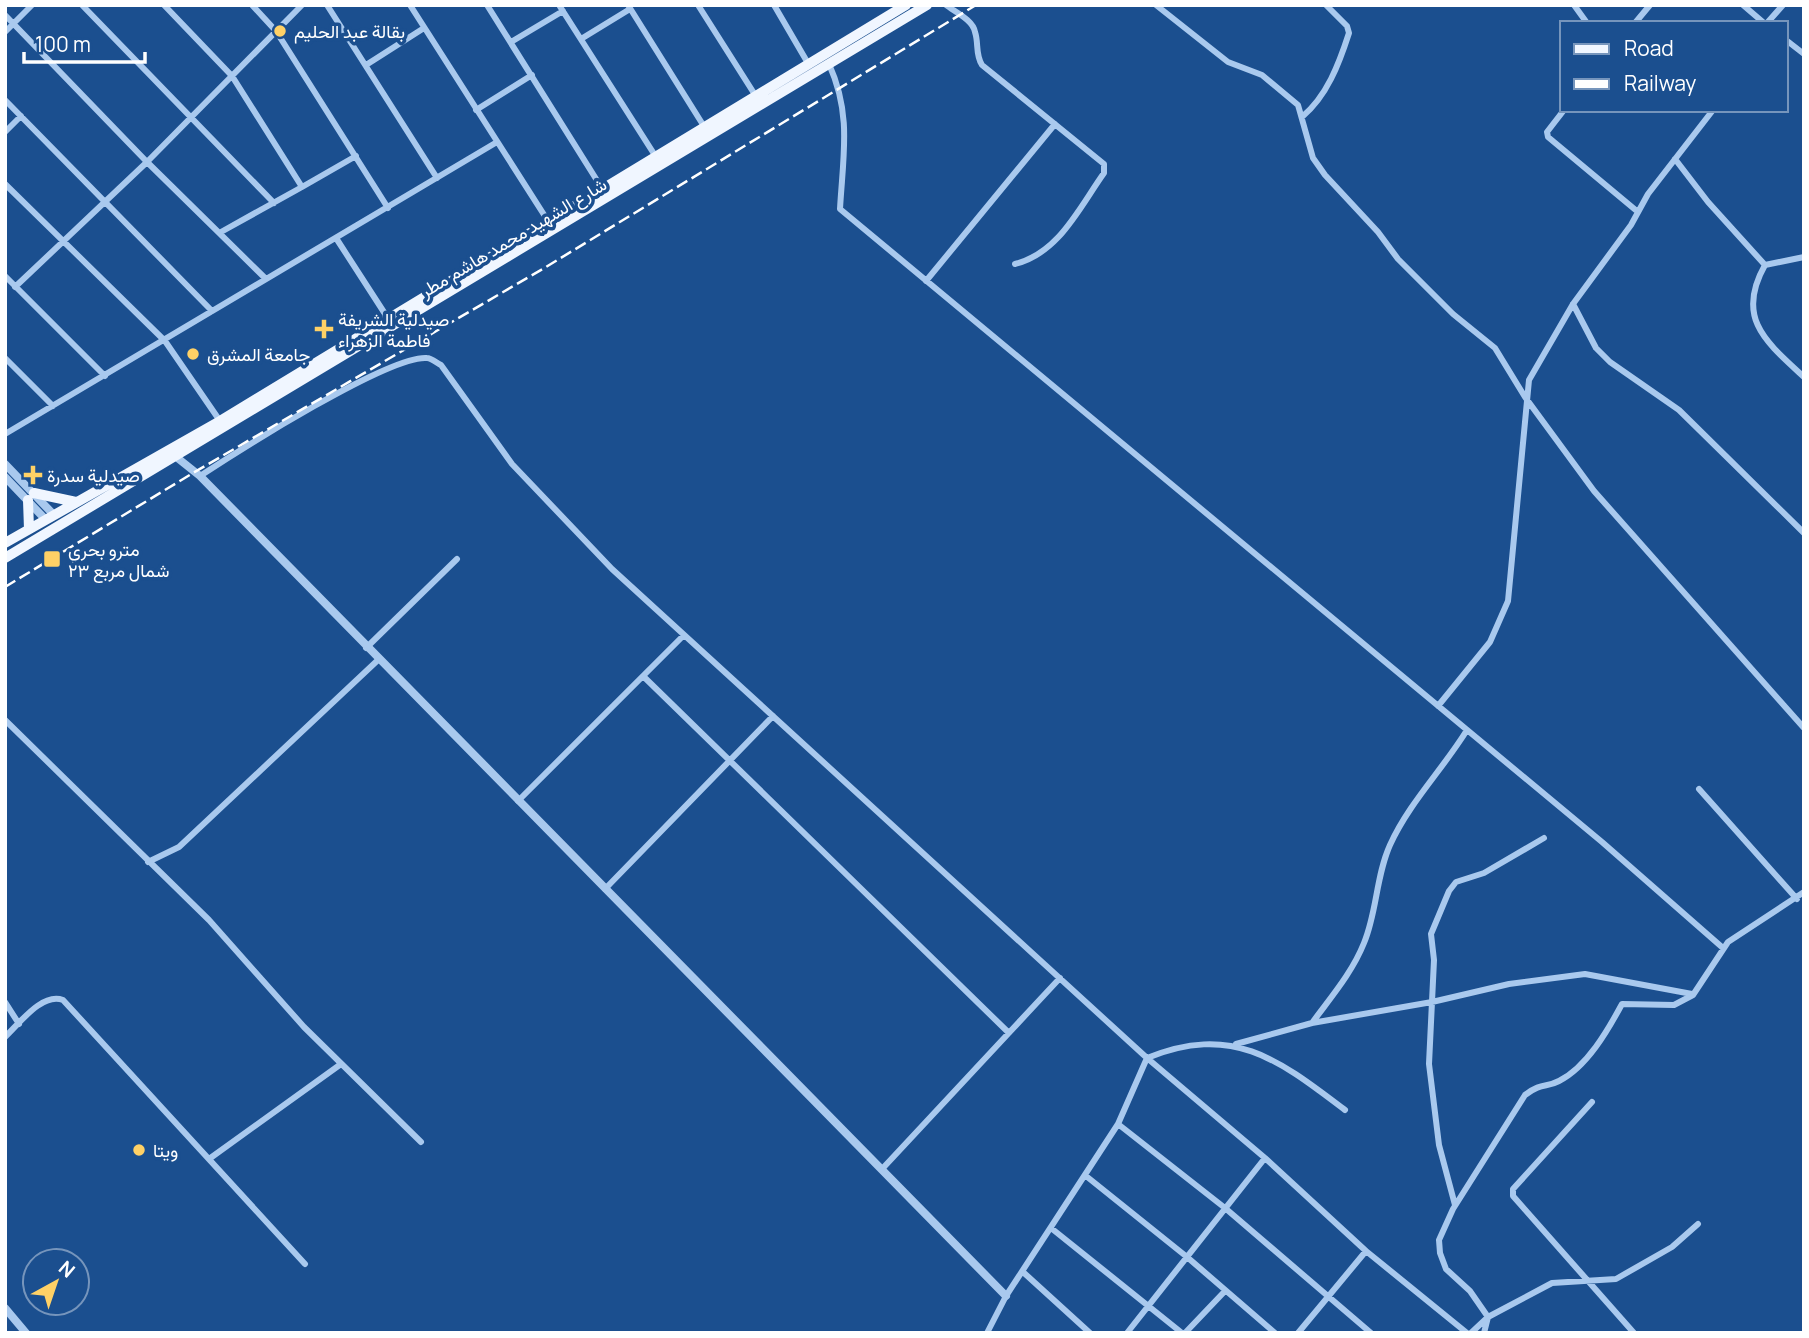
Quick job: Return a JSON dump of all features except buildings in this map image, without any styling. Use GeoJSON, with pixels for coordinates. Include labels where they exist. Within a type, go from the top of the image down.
{"type":"FeatureCollection","features":[{"type":"Feature","properties":{"kind":"main road","name":"شارع الشهيد محمد هاشم مطر"},"geometry":{"type":"LineString","coordinates":[[5,558],[759,101],[809,65],[906,5]]}},
{"type":"Feature","properties":{"kind":"main road","name":"شارع الشهيد محمد هاشم مطر"},"geometry":{"type":"LineString","coordinates":[[5,543],[220,421],[705,128],[829,64],[927,5]]}},
{"type":"Feature","properties":{"kind":"main road"},"geometry":{"type":"LineString","coordinates":[[29,529],[31,497],[76,502]]}},
{"type":"Feature","properties":{"kind":"street"},"geometry":{"type":"LineString","coordinates":[[5,32],[32,5]]}},
{"type":"Feature","properties":{"kind":"street"},"geometry":{"type":"LineString","coordinates":[[82,5],[274,203]]}},
{"type":"Feature","properties":{"kind":"street"},"geometry":{"type":"LineString","coordinates":[[164,5],[232,76],[302,187]]}},
{"type":"Feature","properties":{"kind":"street"},"geometry":{"type":"LineString","coordinates":[[251,5],[276,31],[388,208]]}},
{"type":"Feature","properties":{"kind":"street"},"geometry":{"type":"LineString","coordinates":[[15,286],[147,162],[302,5]]}},
{"type":"Feature","properties":{"kind":"street"},"geometry":{"type":"LineString","coordinates":[[327,5],[437,178]]}},
{"type":"Feature","properties":{"kind":"street"},"geometry":{"type":"LineString","coordinates":[[410,5],[548,221]]}},
{"type":"Feature","properties":{"kind":"street"},"geometry":{"type":"LineString","coordinates":[[487,5],[603,190]]}},
{"type":"Feature","properties":{"kind":"street"},"geometry":{"type":"LineString","coordinates":[[698,5],[759,101]]}},
{"type":"Feature","properties":{"kind":"street"},"geometry":{"type":"LineString","coordinates":[[774,5],[809,65]]}},
{"type":"Feature","properties":{"kind":"street"},"geometry":{"type":"LineString","coordinates":[[946,5],[970,22],[975,30],[977,57],[982,65],[1104,164],[1104,173],[1069,226],[1033,260],[1015,264]]}},
{"type":"Feature","properties":{"kind":"street"},"geometry":{"type":"LineString","coordinates":[[1156,5],[1228,62],[1262,75],[1298,105],[1312,158],[1325,175],[1378,232],[1398,259],[1453,314],[1495,348],[1525,397],[1594,491],[1804,728]]}},
{"type":"Feature","properties":{"kind":"street"},"geometry":{"type":"LineString","coordinates":[[1302,117],[1317,105],[1349,33],[1347,26],[1326,5]]}},
{"type":"Feature","properties":{"kind":"street"},"geometry":{"type":"LineString","coordinates":[[1574,5],[1586,21]]}},
{"type":"Feature","properties":{"kind":"street"},"geometry":{"type":"LineString","coordinates":[[1637,21],[1650,5]]}},
{"type":"Feature","properties":{"kind":"street"},"geometry":{"type":"LineString","coordinates":[[1743,5],[1763,21]]}},
{"type":"Feature","properties":{"kind":"street"},"geometry":{"type":"LineString","coordinates":[[1768,21],[1783,5]]}},
{"type":"Feature","properties":{"kind":"street"},"geometry":{"type":"LineString","coordinates":[[581,39],[629,7],[705,128]]}},
{"type":"Feature","properties":{"kind":"street"},"geometry":{"type":"LineString","coordinates":[[511,42],[561,8],[656,158]]}},
{"type":"Feature","properties":{"kind":"street"},"geometry":{"type":"LineString","coordinates":[[5,15],[147,162],[266,279]]}},
{"type":"Feature","properties":{"kind":"street"},"geometry":{"type":"LineString","coordinates":[[366,65],[424,28]]}},
{"type":"Feature","properties":{"kind":"street"},"geometry":{"type":"LineString","coordinates":[[1788,42],[1804,54]]}},
{"type":"Feature","properties":{"kind":"street"},"geometry":{"type":"LineString","coordinates":[[829,64],[839,87],[846,115],[840,209],[1438,705],[1723,948]]}},
{"type":"Feature","properties":{"kind":"street"},"geometry":{"type":"LineString","coordinates":[[476,110],[532,75]]}},
{"type":"Feature","properties":{"kind":"street"},"geometry":{"type":"LineString","coordinates":[[5,100],[212,311]]}},
{"type":"Feature","properties":{"kind":"street"},"geometry":{"type":"LineString","coordinates":[[1562,112],[1547,132],[1548,137],[1638,212]]}},
{"type":"Feature","properties":{"kind":"street"},"geometry":{"type":"LineString","coordinates":[[1438,705],[1490,642],[1508,601],[1525,397],[1537,363],[1573,304],[1711,112]]}},
{"type":"Feature","properties":{"kind":"street"},"geometry":{"type":"LineString","coordinates":[[5,132],[21,116]]}},
{"type":"Feature","properties":{"kind":"street"},"geometry":{"type":"LineString","coordinates":[[926,281],[1055,124]]}},
{"type":"Feature","properties":{"kind":"street"},"geometry":{"type":"LineString","coordinates":[[5,434],[497,142]]}},
{"type":"Feature","properties":{"kind":"street"},"geometry":{"type":"LineString","coordinates":[[221,232],[356,156]]}},
{"type":"Feature","properties":{"kind":"street"},"geometry":{"type":"LineString","coordinates":[[1675,159],[1708,202],[1765,265]]}},
{"type":"Feature","properties":{"kind":"street"},"geometry":{"type":"LineString","coordinates":[[5,184],[61,242],[165,341],[220,421]]}},
{"type":"Feature","properties":{"kind":"street"},"geometry":{"type":"LineString","coordinates":[[337,238],[389,320]]}},
{"type":"Feature","properties":{"kind":"street"},"geometry":{"type":"LineString","coordinates":[[1804,257],[1765,265],[1754,285],[1754,319],[1773,348],[1804,377]]}},
{"type":"Feature","properties":{"kind":"street"},"geometry":{"type":"LineString","coordinates":[[5,276],[104,376]]}},
{"type":"Feature","properties":{"kind":"street"},"geometry":{"type":"LineString","coordinates":[[1573,304],[1596,348],[1610,362],[1687,417],[1804,533]]}},
{"type":"Feature","properties":{"kind":"street"},"geometry":{"type":"LineString","coordinates":[[5,358],[53,406]]}},
{"type":"Feature","properties":{"kind":"street"},"geometry":{"type":"LineString","coordinates":[[200,476],[363,381],[394,365],[427,358],[441,365],[465,402],[521,474],[612,569],[1147,1058],[1265,1158],[1366,1251],[1469,1333],[1488,1317],[1552,1283],[1590,1283],[1616,1279],[1672,1247],[1698,1224]]}},
{"type":"Feature","properties":{"kind":"street"},"geometry":{"type":"LineString","coordinates":[[175,456],[200,476],[366,648],[883,1168],[1006,1296]]}},
{"type":"Feature","properties":{"kind":"street"},"geometry":{"type":"LineString","coordinates":[[5,464],[49,516]]}},
{"type":"Feature","properties":{"kind":"street"},"geometry":{"type":"LineString","coordinates":[[5,477],[31,497]]}},
{"type":"Feature","properties":{"kind":"street"},"geometry":{"type":"LineString","coordinates":[[366,648],[457,559]]}},
{"type":"Feature","properties":{"kind":"street"},"geometry":{"type":"LineString","coordinates":[[518,801],[684,635]]}},
{"type":"Feature","properties":{"kind":"street"},"geometry":{"type":"LineString","coordinates":[[148,862],[180,847],[378,660]]}},
{"type":"Feature","properties":{"kind":"street"},"geometry":{"type":"LineString","coordinates":[[643,676],[1009,1033]]}},
{"type":"Feature","properties":{"kind":"street"},"geometry":{"type":"LineString","coordinates":[[605,889],[773,716]]}},
{"type":"Feature","properties":{"kind":"street"},"geometry":{"type":"LineString","coordinates":[[5,720],[209,920],[341,1064],[421,1142]]}},
{"type":"Feature","properties":{"kind":"street"},"geometry":{"type":"LineString","coordinates":[[1312,1023],[1350,973],[1365,941],[1388,849],[1401,819],[1444,767],[1467,730]]}},
{"type":"Feature","properties":{"kind":"street"},"geometry":{"type":"LineString","coordinates":[[1699,789],[1796,899]]}},
{"type":"Feature","properties":{"kind":"street"},"geometry":{"type":"LineString","coordinates":[[1455,1205],[1439,1146],[1432,1105],[1429,1064],[1434,960],[1431,931],[1451,887],[1459,880],[1484,873],[1544,838]]}},
{"type":"Feature","properties":{"kind":"street"},"geometry":{"type":"LineString","coordinates":[[1484,1333],[1488,1317],[1475,1297],[1446,1269],[1440,1254],[1439,1240],[1455,1205],[1525,1095],[1540,1084],[1558,1082],[1574,1070],[1610,1027],[1622,1004],[1674,1005],[1693,995],[1728,942],[1804,895]]}},
{"type":"Feature","properties":{"kind":"street"},"geometry":{"type":"LineString","coordinates":[[990,1332],[1006,1296],[1118,1125],[1147,1058],[1171,1048],[1196,1044],[1234,1044],[1312,1023],[1432,1002],[1509,984],[1585,974],[1693,995]]}},
{"type":"Feature","properties":{"kind":"street"},"geometry":{"type":"LineString","coordinates":[[883,1168],[1060,978]]}},
{"type":"Feature","properties":{"kind":"street"},"geometry":{"type":"LineString","coordinates":[[5,1037],[48,999],[63,1000],[305,1264]]}},
{"type":"Feature","properties":{"kind":"street"},"geometry":{"type":"LineString","coordinates":[[5,1002],[19,1024]]}},
{"type":"Feature","properties":{"kind":"street"},"geometry":{"type":"LineString","coordinates":[[1234,1044],[1262,1053],[1279,1063],[1345,1110]]}},
{"type":"Feature","properties":{"kind":"street"},"geometry":{"type":"LineString","coordinates":[[209,1159],[341,1064]]}},
{"type":"Feature","properties":{"kind":"street"},"geometry":{"type":"LineString","coordinates":[[1592,1102],[1513,1189],[1513,1196],[1634,1333]]}},
{"type":"Feature","properties":{"kind":"street"},"geometry":{"type":"LineString","coordinates":[[1118,1125],[1225,1208],[1371,1333]]}},
{"type":"Feature","properties":{"kind":"street"},"geometry":{"type":"LineString","coordinates":[[1127,1333],[1265,1158]]}},
{"type":"Feature","properties":{"kind":"street"},"geometry":{"type":"LineString","coordinates":[[1086,1176],[1187,1256],[1275,1333]]}},
{"type":"Feature","properties":{"kind":"street"},"geometry":{"type":"LineString","coordinates":[[1051,1228],[1183,1333],[1225,1291]]}},
{"type":"Feature","properties":{"kind":"street"},"geometry":{"type":"LineString","coordinates":[[1298,1333],[1366,1251]]}},
{"type":"Feature","properties":{"kind":"street"},"geometry":{"type":"LineString","coordinates":[[1023,1272],[1090,1333]]}},
{"type":"Feature","properties":{"kind":"street"},"geometry":{"type":"LineString","coordinates":[[5,1308],[26,1333]]}},
{"type":"Feature","properties":{"kind":"railway"},"geometry":{"type":"LineString","coordinates":[[5,587],[193,473],[546,267],[976,5]]}},
{"type":"Feature","properties":{"kind":"place","name":"بقالة عبد الحليم"},"geometry":{"type":"Point","coordinates":[280,31]}},
{"type":"Feature","properties":{"kind":"place","name":"صيدلية الشريفة فاطمة الزهراء"},"geometry":{"type":"Point","coordinates":[324,329]}},
{"type":"Feature","properties":{"kind":"place","name":"جامعة المشرق"},"geometry":{"type":"Point","coordinates":[193,354]}},
{"type":"Feature","properties":{"kind":"place","name":"صيدلية سدرة"},"geometry":{"type":"Point","coordinates":[33,475]}},
{"type":"Feature","properties":{"kind":"place","name":"مترو بحري شمال مربع ٢٣"},"geometry":{"type":"Point","coordinates":[52,559]}},
{"type":"Feature","properties":{"kind":"place","name":"ويتا"},"geometry":{"type":"Point","coordinates":[139,1150]}}]}
